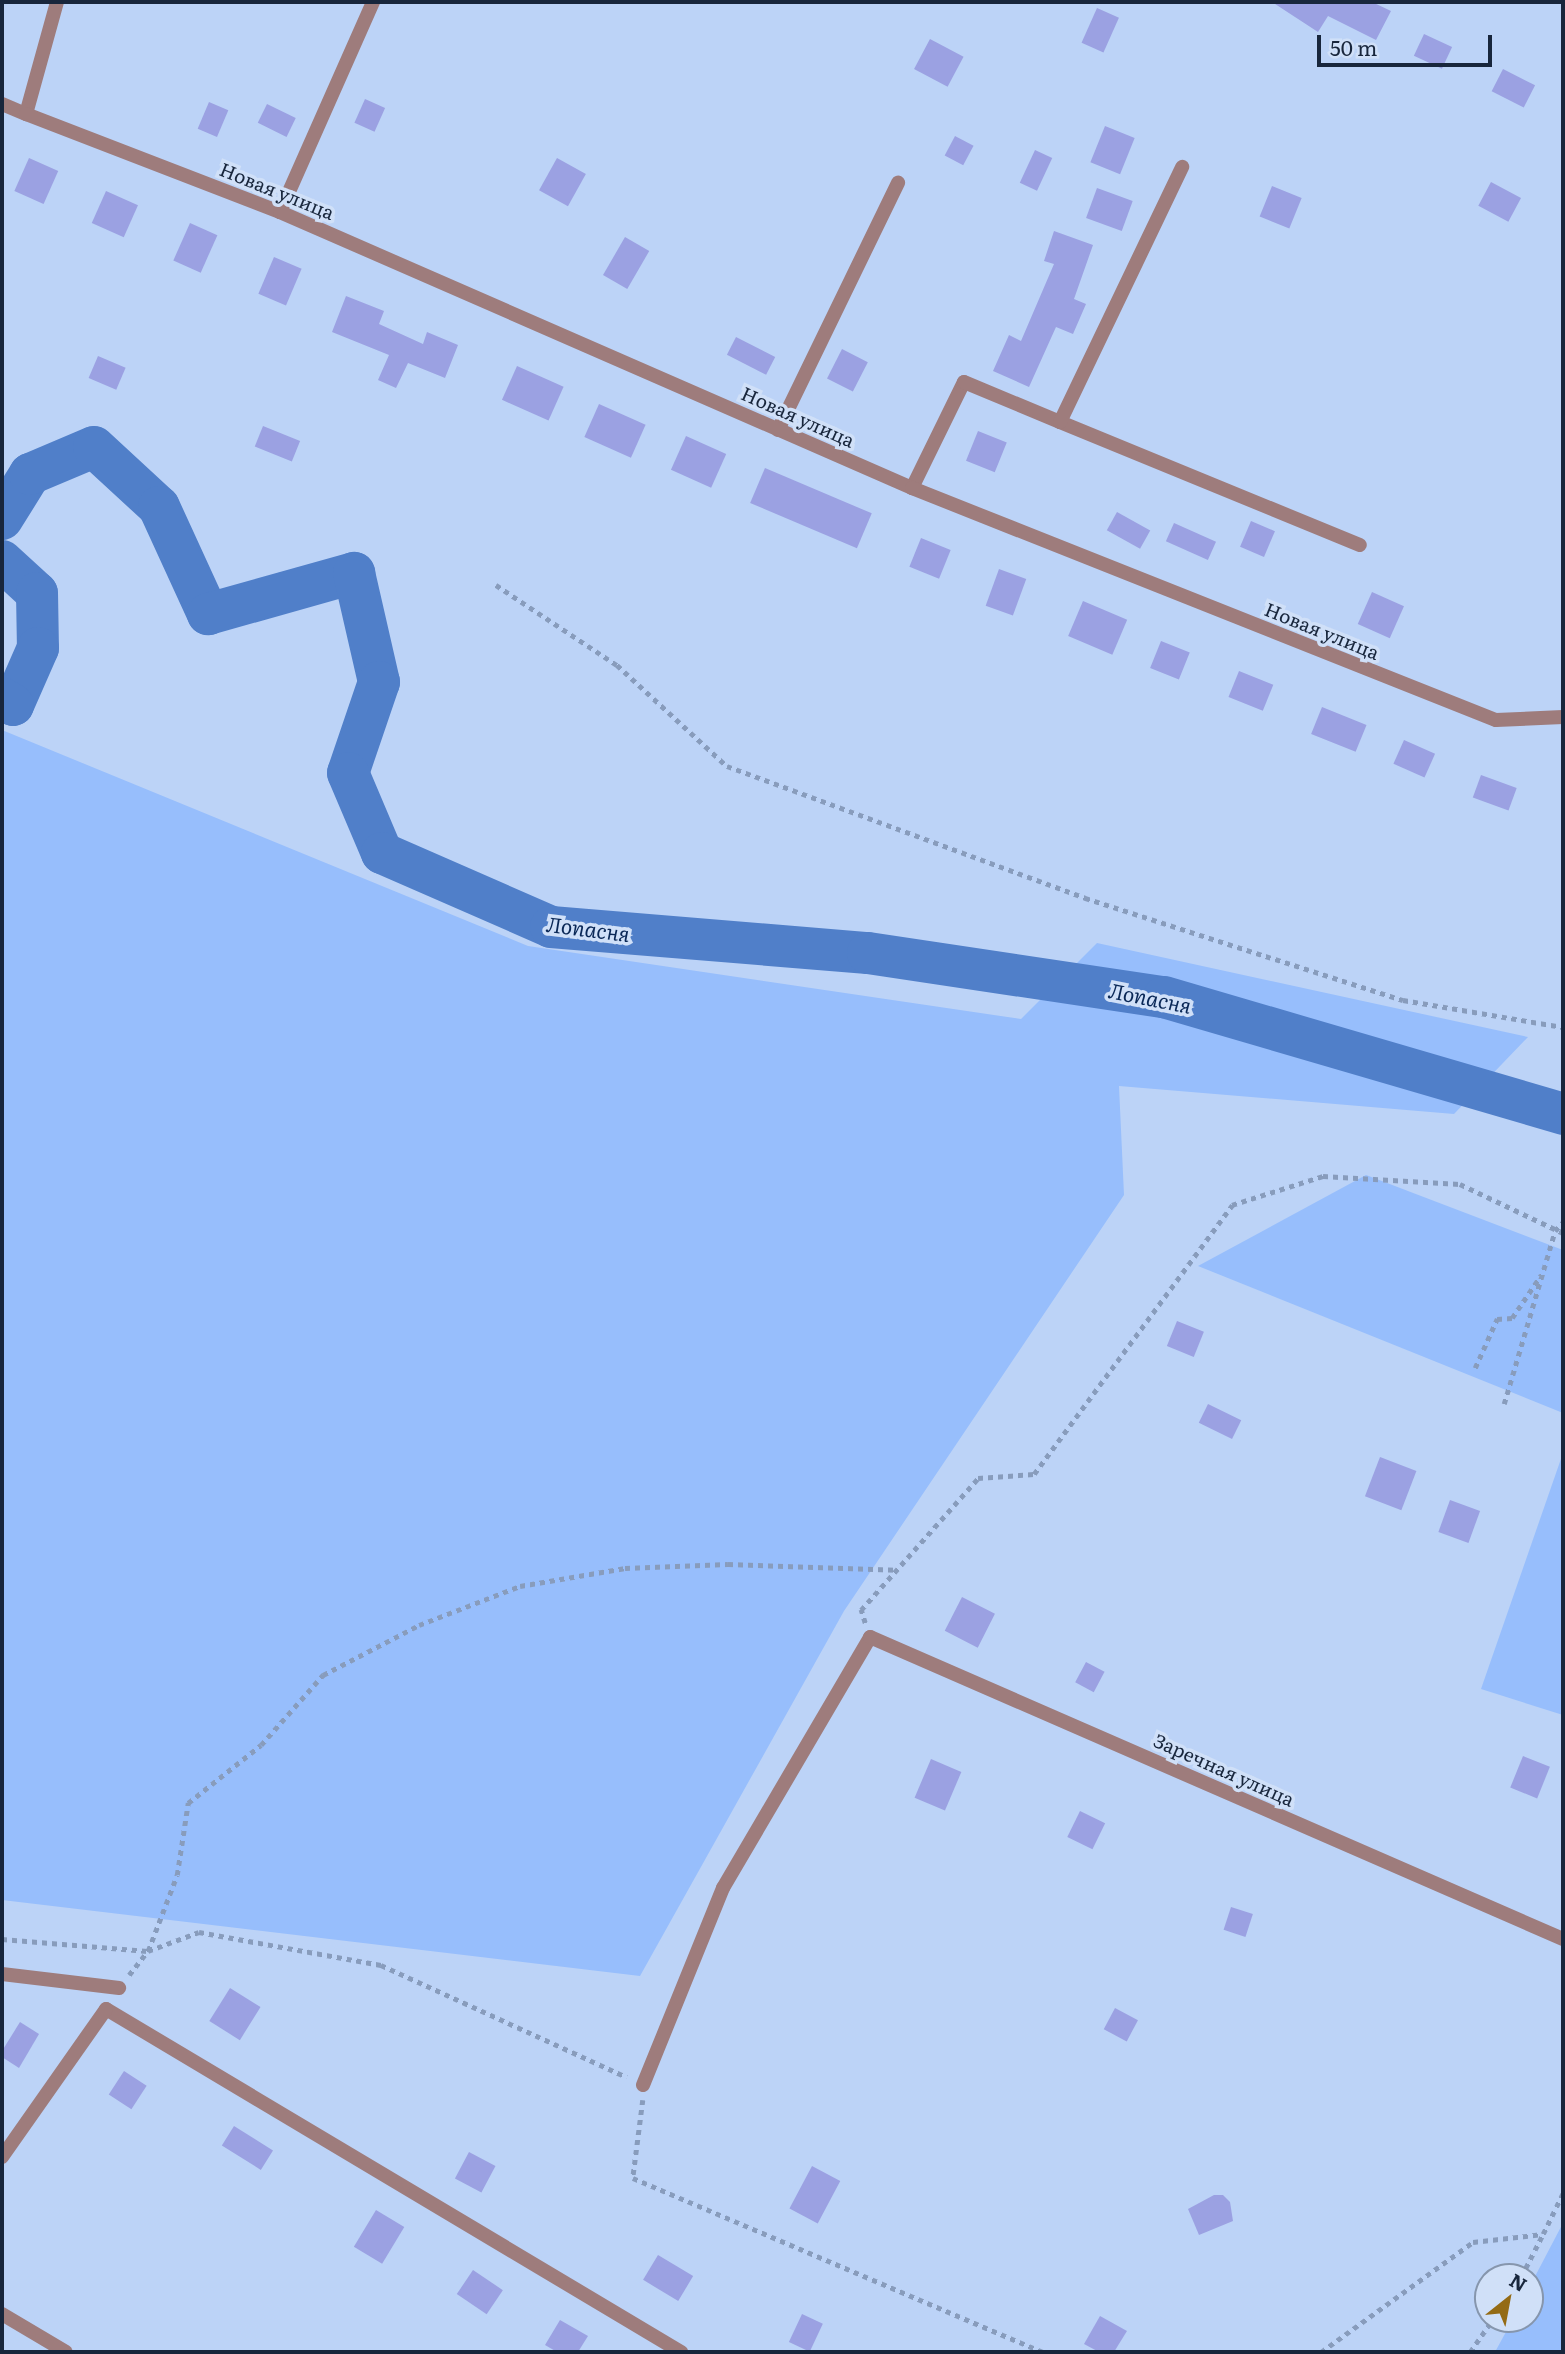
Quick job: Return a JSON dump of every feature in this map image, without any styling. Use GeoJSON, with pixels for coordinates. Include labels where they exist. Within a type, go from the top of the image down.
{"type":"FeatureCollection","features":[{"type":"Feature","properties":{"kind":"street"},"geometry":{"type":"LineString","coordinates":[[26,114],[57,2]]}},
{"type":"Feature","properties":{"kind":"street"},"geometry":{"type":"LineString","coordinates":[[281,212],[373,2]]}},
{"type":"Feature","properties":{"kind":"street","name":"Новая улица"},"geometry":{"type":"LineString","coordinates":[[2,104],[281,212],[912,488],[1496,720],[1563,718]]}},
{"type":"Feature","properties":{"kind":"street"},"geometry":{"type":"LineString","coordinates":[[1060,422],[1182,167]]}},
{"type":"Feature","properties":{"kind":"street"},"geometry":{"type":"LineString","coordinates":[[778,430],[898,183]]}},
{"type":"Feature","properties":{"kind":"street"},"geometry":{"type":"LineString","coordinates":[[912,488],[964,382],[1360,545]]}},
{"type":"Feature","properties":{"kind":"street"},"geometry":{"type":"LineString","coordinates":[[643,2085],[723,1888],[870,1637]]}},
{"type":"Feature","properties":{"kind":"street","name":"Заречная улица"},"geometry":{"type":"LineString","coordinates":[[870,1637],[1563,1939]]}},
{"type":"Feature","properties":{"kind":"street"},"geometry":{"type":"LineString","coordinates":[[2,1974],[119,1988]]}},
{"type":"Feature","properties":{"kind":"street"},"geometry":{"type":"LineString","coordinates":[[2,2157],[106,2009],[681,2352]]}},
{"type":"Feature","properties":{"kind":"street"},"geometry":{"type":"LineString","coordinates":[[2,2314],[66,2352]]}},
{"type":"Feature","properties":{"kind":"path"},"geometry":{"type":"LineString","coordinates":[[496,585],[617,665],[727,766],[1085,898],[1403,1000],[1563,1027]]}},
{"type":"Feature","properties":{"kind":"path"},"geometry":{"type":"LineString","coordinates":[[870,1637],[861,1610],[978,1478],[1034,1475],[1233,1205],[1323,1177],[1460,1184],[1563,1233]]}},
{"type":"Feature","properties":{"kind":"path"},"geometry":{"type":"LineString","coordinates":[[1504,1404],[1555,1231],[1563,1222]]}},
{"type":"Feature","properties":{"kind":"path"},"geometry":{"type":"LineString","coordinates":[[1475,1368],[1497,1319],[1512,1318],[1543,1272]]}},
{"type":"Feature","properties":{"kind":"path"},"geometry":{"type":"LineString","coordinates":[[119,1988],[148,1951],[177,1875],[188,1803],[261,1745],[323,1675],[419,1625],[520,1586],[625,1568],[728,1564],[896,1570]]}},
{"type":"Feature","properties":{"kind":"path"},"geometry":{"type":"LineString","coordinates":[[2,1939],[148,1951],[199,1932],[381,1965],[643,2085],[632,2178],[1043,2352]]}},
{"type":"Feature","properties":{"kind":"path"},"geometry":{"type":"LineString","coordinates":[[1528,2263],[1563,2193]]}},
{"type":"Feature","properties":{"kind":"path"},"geometry":{"type":"LineString","coordinates":[[1321,2352],[1473,2242],[1543,2234]]}},
{"type":"Feature","properties":{"kind":"path"},"geometry":{"type":"LineString","coordinates":[[1471,2352],[1484,2333]]}},
{"type":"Feature","properties":{"kind":"shaded area"},"geometry":{"type":"Polygon","coordinates":[[[2,730],[528,946],[1021,1019],[1097,943],[1528,1037],[1454,1114],[1119,1086],[1124,1195],[844,1611],[640,1976],[2,1900],[2,730]]]}},
{"type":"Feature","properties":{"kind":"shaded area"},"geometry":{"type":"Polygon","coordinates":[[[1366,1175],[1563,1250],[1563,1413],[1198,1266],[1366,1175]]]}},
{"type":"Feature","properties":{"kind":"shaded area"},"geometry":{"type":"Polygon","coordinates":[[[1563,1453],[1563,1715],[1481,1689],[1563,1453]]]}},
{"type":"Feature","properties":{"kind":"shaded area"},"geometry":{"type":"Polygon","coordinates":[[[1563,2223],[1563,2352],[1495,2352],[1505,2333],[1544,2333],[1542,2263],[1563,2223]]]}},
{"type":"Feature","properties":{"kind":"building"},"geometry":{"type":"Polygon","coordinates":[[[1272,2],[1372,2],[1391,11],[1376,40],[1328,16],[1318,32],[1272,2]]]}},
{"type":"Feature","properties":{"kind":"building"},"geometry":{"type":"Polygon","coordinates":[[[1097,8],[1119,18],[1103,52],[1082,43],[1097,8]]]}},
{"type":"Feature","properties":{"kind":"building"},"geometry":{"type":"Polygon","coordinates":[[[1424,34],[1452,47],[1442,69],[1414,56],[1424,34]]]}},
{"type":"Feature","properties":{"kind":"building"},"geometry":{"type":"Polygon","coordinates":[[[930,39],[964,57],[948,87],[914,69],[930,39]]]}},
{"type":"Feature","properties":{"kind":"building"},"geometry":{"type":"Polygon","coordinates":[[[1503,69],[1535,85],[1524,108],[1492,91],[1503,69]]]}},
{"type":"Feature","properties":{"kind":"building"},"geometry":{"type":"Polygon","coordinates":[[[365,99],[385,108],[375,132],[354,123],[365,99]]]}},
{"type":"Feature","properties":{"kind":"building"},"geometry":{"type":"Polygon","coordinates":[[[209,102],[228,110],[217,137],[198,129],[209,102]]]}},
{"type":"Feature","properties":{"kind":"building"},"geometry":{"type":"Polygon","coordinates":[[[267,104],[296,118],[287,137],[258,123],[267,104]]]}},
{"type":"Feature","properties":{"kind":"building"},"geometry":{"type":"Polygon","coordinates":[[[1105,126],[1135,138],[1120,174],[1090,162],[1105,126]]]}},
{"type":"Feature","properties":{"kind":"building"},"geometry":{"type":"Polygon","coordinates":[[[955,136],[974,146],[963,165],[945,155],[955,136]]]}},
{"type":"Feature","properties":{"kind":"building"},"geometry":{"type":"Polygon","coordinates":[[[1035,150],[1052,158],[1037,191],[1020,183],[1035,150]]]}},
{"type":"Feature","properties":{"kind":"building"},"geometry":{"type":"Polygon","coordinates":[[[29,158],[58,171],[44,204],[14,191],[29,158]]]}},
{"type":"Feature","properties":{"kind":"building"},"geometry":{"type":"Polygon","coordinates":[[[557,158],[586,174],[568,206],[539,190],[557,158]]]}},
{"type":"Feature","properties":{"kind":"building"},"geometry":{"type":"Polygon","coordinates":[[[1491,182],[1521,198],[1508,222],[1478,206],[1491,182]]]}},
{"type":"Feature","properties":{"kind":"building"},"geometry":{"type":"Polygon","coordinates":[[[1272,186],[1302,198],[1289,229],[1260,217],[1272,186]]]}},
{"type":"Feature","properties":{"kind":"building"},"geometry":{"type":"Polygon","coordinates":[[[1097,188],[1133,201],[1122,231],[1086,218],[1097,188]]]}},
{"type":"Feature","properties":{"kind":"building"},"geometry":{"type":"Polygon","coordinates":[[[106,191],[138,205],[124,237],[92,223],[106,191]]]}},
{"type":"Feature","properties":{"kind":"building"},"geometry":{"type":"Polygon","coordinates":[[[190,223],[217,235],[201,273],[173,260],[190,223]]]}},
{"type":"Feature","properties":{"kind":"building"},"geometry":{"type":"Polygon","coordinates":[[[1054,231],[1093,245],[1074,299],[1086,304],[1073,334],[1056,327],[1029,387],[993,371],[1009,335],[1021,341],[1054,264],[1044,261],[1054,231]]]}},
{"type":"Feature","properties":{"kind":"building"},"geometry":{"type":"Polygon","coordinates":[[[625,237],[649,251],[627,289],[603,275],[625,237]]]}},
{"type":"Feature","properties":{"kind":"building"},"geometry":{"type":"Polygon","coordinates":[[[274,257],[302,269],[286,306],[258,294],[274,257]]]}},
{"type":"Feature","properties":{"kind":"building"},"geometry":{"type":"Polygon","coordinates":[[[346,296],[384,311],[379,324],[423,344],[427,332],[458,345],[445,378],[408,363],[396,388],[378,380],[389,355],[332,332],[346,296]]]}},
{"type":"Feature","properties":{"kind":"building"},"geometry":{"type":"Polygon","coordinates":[[[736,337],[775,357],[766,375],[727,355],[736,337]]]}},
{"type":"Feature","properties":{"kind":"building"},"geometry":{"type":"Polygon","coordinates":[[[842,349],[868,362],[853,392],[827,378],[842,349]]]}},
{"type":"Feature","properties":{"kind":"building"},"geometry":{"type":"Polygon","coordinates":[[[98,356],[126,368],[116,390],[89,378],[98,356]]]}},
{"type":"Feature","properties":{"kind":"building"},"geometry":{"type":"Polygon","coordinates":[[[517,366],[564,387],[549,421],[502,400],[517,366]]]}},
{"type":"Feature","properties":{"kind":"building"},"geometry":{"type":"Polygon","coordinates":[[[599,404],[646,425],[631,458],[584,437],[599,404]]]}},
{"type":"Feature","properties":{"kind":"building"},"geometry":{"type":"Polygon","coordinates":[[[263,426],[300,441],[292,461],[255,446],[263,426]]]}},
{"type":"Feature","properties":{"kind":"building"},"geometry":{"type":"Polygon","coordinates":[[[978,431],[1007,443],[995,472],[966,461],[978,431]]]}},
{"type":"Feature","properties":{"kind":"building"},"geometry":{"type":"Polygon","coordinates":[[[686,436],[726,454],[711,488],[671,470],[686,436]]]}},
{"type":"Feature","properties":{"kind":"building"},"geometry":{"type":"Polygon","coordinates":[[[765,468],[872,513],[857,548],[750,503],[765,468]]]}},
{"type":"Feature","properties":{"kind":"building"},"geometry":{"type":"Polygon","coordinates":[[[1117,512],[1150,530],[1140,549],[1107,530],[1117,512]]]}},
{"type":"Feature","properties":{"kind":"building"},"geometry":{"type":"Polygon","coordinates":[[[1251,521],[1275,531],[1264,557],[1240,547],[1251,521]]]}},
{"type":"Feature","properties":{"kind":"building"},"geometry":{"type":"Polygon","coordinates":[[[1174,523],[1216,542],[1208,560],[1166,541],[1174,523]]]}},
{"type":"Feature","properties":{"kind":"building"},"geometry":{"type":"Polygon","coordinates":[[[921,538],[951,550],[939,579],[909,567],[921,538]]]}},
{"type":"Feature","properties":{"kind":"building"},"geometry":{"type":"Polygon","coordinates":[[[999,569],[1026,579],[1013,616],[986,606],[999,569]]]}},
{"type":"Feature","properties":{"kind":"building"},"geometry":{"type":"Polygon","coordinates":[[[1372,592],[1404,606],[1390,638],[1358,624],[1372,592]]]}},
{"type":"Feature","properties":{"kind":"building"},"geometry":{"type":"Polygon","coordinates":[[[1083,601],[1127,620],[1112,655],[1068,636],[1083,601]]]}},
{"type":"Feature","properties":{"kind":"building"},"geometry":{"type":"Polygon","coordinates":[[[1161,641],[1190,653],[1179,680],[1150,668],[1161,641]]]}},
{"type":"Feature","properties":{"kind":"building"},"geometry":{"type":"Polygon","coordinates":[[[1239,671],[1273,685],[1263,711],[1229,697],[1239,671]]]}},
{"type":"Feature","properties":{"kind":"building"},"geometry":{"type":"Polygon","coordinates":[[[1322,707],[1367,725],[1356,752],[1311,734],[1322,707]]]}},
{"type":"Feature","properties":{"kind":"building"},"geometry":{"type":"Polygon","coordinates":[[[1404,740],[1435,754],[1424,778],[1393,764],[1404,740]]]}},
{"type":"Feature","properties":{"kind":"building"},"geometry":{"type":"Polygon","coordinates":[[[1481,775],[1517,788],[1508,811],[1473,798],[1481,775]]]}},
{"type":"Feature","properties":{"kind":"building"},"geometry":{"type":"Polygon","coordinates":[[[1177,1321],[1204,1332],[1194,1357],[1167,1346],[1177,1321]]]}},
{"type":"Feature","properties":{"kind":"building"},"geometry":{"type":"Polygon","coordinates":[[[1208,1404],[1241,1420],[1232,1439],[1199,1423],[1208,1404]]]}},
{"type":"Feature","properties":{"kind":"building"},"geometry":{"type":"Polygon","coordinates":[[[1380,1457],[1416,1471],[1401,1510],[1365,1496],[1380,1457]]]}},
{"type":"Feature","properties":{"kind":"building"},"geometry":{"type":"Polygon","coordinates":[[[1450,1500],[1480,1511],[1468,1543],[1438,1532],[1450,1500]]]}},
{"type":"Feature","properties":{"kind":"building"},"geometry":{"type":"Polygon","coordinates":[[[962,1597],[995,1614],[978,1648],[945,1631],[962,1597]]]}},
{"type":"Feature","properties":{"kind":"building"},"geometry":{"type":"Polygon","coordinates":[[[1086,1662],[1105,1672],[1094,1692],[1075,1682],[1086,1662]]]}},
{"type":"Feature","properties":{"kind":"building"},"geometry":{"type":"Polygon","coordinates":[[[1523,1756],[1550,1767],[1537,1798],[1510,1788],[1523,1756]]]}},
{"type":"Feature","properties":{"kind":"building"},"geometry":{"type":"Polygon","coordinates":[[[931,1759],[961,1772],[945,1811],[915,1798],[931,1759]]]}},
{"type":"Feature","properties":{"kind":"building"},"geometry":{"type":"Polygon","coordinates":[[[1080,1811],[1105,1823],[1092,1849],[1067,1837],[1080,1811]]]}},
{"type":"Feature","properties":{"kind":"building"},"geometry":{"type":"Polygon","coordinates":[[[1231,1907],[1253,1914],[1245,1937],[1224,1930],[1231,1907]]]}},
{"type":"Feature","properties":{"kind":"building"},"geometry":{"type":"Polygon","coordinates":[[[230,1988],[261,2007],[240,2040],[209,2021],[230,1988]]]}},
{"type":"Feature","properties":{"kind":"building"},"geometry":{"type":"Polygon","coordinates":[[[1115,2008],[1138,2020],[1127,2041],[1104,2029],[1115,2008]]]}},
{"type":"Feature","properties":{"kind":"building"},"geometry":{"type":"Polygon","coordinates":[[[20,2022],[39,2034],[19,2068],[2,2057],[2,2051],[20,2022]]]}},
{"type":"Feature","properties":{"kind":"building"},"geometry":{"type":"Polygon","coordinates":[[[124,2071],[147,2086],[131,2109],[109,2094],[124,2071]]]}},
{"type":"Feature","properties":{"kind":"building"},"geometry":{"type":"Polygon","coordinates":[[[234,2126],[273,2150],[261,2170],[222,2146],[234,2126]]]}},
{"type":"Feature","properties":{"kind":"building"},"geometry":{"type":"Polygon","coordinates":[[[469,2152],[495,2166],[481,2193],[455,2178],[469,2152]]]}},
{"type":"Feature","properties":{"kind":"building"},"geometry":{"type":"Polygon","coordinates":[[[812,2166],[840,2181],[818,2223],[789,2208],[812,2166]]]}},
{"type":"Feature","properties":{"kind":"building"},"geometry":{"type":"Polygon","coordinates":[[[1214,2195],[1223,2195],[1230,2202],[1233,2221],[1199,2235],[1188,2209],[1214,2195]]]}},
{"type":"Feature","properties":{"kind":"building"},"geometry":{"type":"Polygon","coordinates":[[[376,2210],[404,2227],[382,2264],[354,2247],[376,2210]]]}},
{"type":"Feature","properties":{"kind":"building"},"geometry":{"type":"Polygon","coordinates":[[[658,2255],[693,2276],[678,2301],[643,2280],[658,2255]]]}},
{"type":"Feature","properties":{"kind":"building"},"geometry":{"type":"Polygon","coordinates":[[[473,2270],[503,2290],[487,2314],[457,2294],[473,2270]]]}},
{"type":"Feature","properties":{"kind":"building"},"geometry":{"type":"Polygon","coordinates":[[[802,2314],[823,2324],[810,2352],[789,2342],[802,2314]]]}},
{"type":"Feature","properties":{"kind":"building"},"geometry":{"type":"Polygon","coordinates":[[[1100,2316],[1127,2331],[1114,2352],[1099,2352],[1084,2344],[1100,2316]]]}},
{"type":"Feature","properties":{"kind":"building"},"geometry":{"type":"Polygon","coordinates":[[[560,2320],[588,2336],[578,2352],[557,2352],[545,2345],[560,2320]]]}},
{"type":"Feature","properties":{"kind":"waterway","name":"Лопасня"},"geometry":{"type":"LineString","coordinates":[[2,519],[30,474],[94,447],[159,507],[208,614],[354,573],[379,682],[348,773],[382,853],[551,927],[868,953],[1164,997],[1563,1114]]}},
{"type":"Feature","properties":{"kind":"waterway","name":"Лопасня"},"geometry":{"type":"LineString","coordinates":[[2,561],[37,593],[38,648],[13,705],[2,698]]}}]}
